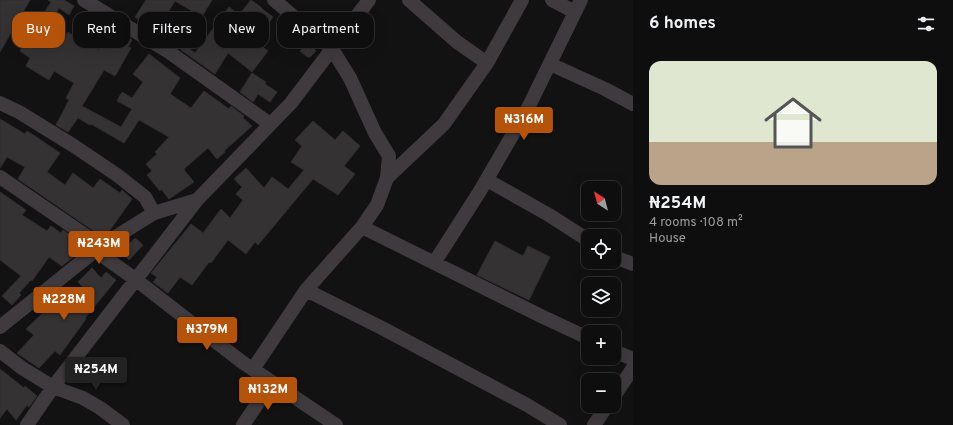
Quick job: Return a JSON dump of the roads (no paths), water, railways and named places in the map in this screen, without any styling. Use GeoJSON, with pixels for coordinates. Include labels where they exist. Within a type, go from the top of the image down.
{"type":"FeatureCollection","features":[{"type":"Feature","properties":{"kind":"street"},"geometry":{"type":"LineString","coordinates":[[84,0],[169,52],[270,124]]}},
{"type":"Feature","properties":{"kind":"street"},"geometry":{"type":"LineString","coordinates":[[253,369],[306,290],[362,227],[377,205],[387,178],[388,156],[375,133],[350,78],[332,49],[274,0]]}},
{"type":"Feature","properties":{"kind":"street"},"geometry":{"type":"LineString","coordinates":[[27,425],[53,387],[197,200],[291,103],[369,0]]}},
{"type":"Feature","properties":{"kind":"street"},"geometry":{"type":"LineString","coordinates":[[409,0],[457,42],[487,63]]}},
{"type":"Feature","properties":{"kind":"street"},"geometry":{"type":"LineString","coordinates":[[387,178],[444,124],[487,63],[522,0]]}},
{"type":"Feature","properties":{"kind":"street"},"geometry":{"type":"LineString","coordinates":[[434,263],[486,180],[528,108],[578,6],[552,0]]}},
{"type":"Feature","properties":{"kind":"street"},"geometry":{"type":"LineString","coordinates":[[550,64],[605,89],[633,104]]}},
{"type":"Feature","properties":{"kind":"street"},"geometry":{"type":"LineString","coordinates":[[0,103],[19,112],[117,175],[145,198],[154,213]]}},
{"type":"Feature","properties":{"kind":"street"},"geometry":{"type":"LineString","coordinates":[[0,177],[99,249],[135,279],[253,369],[336,425]]}},
{"type":"Feature","properties":{"kind":"street"},"geometry":{"type":"LineString","coordinates":[[486,180],[549,215],[581,236]]}},
{"type":"Feature","properties":{"kind":"street"},"geometry":{"type":"LineString","coordinates":[[0,327],[99,249],[154,213],[197,200]]}},
{"type":"Feature","properties":{"kind":"street"},"geometry":{"type":"LineString","coordinates":[[362,227],[581,335]]}},
{"type":"Feature","properties":{"kind":"street"},"geometry":{"type":"LineString","coordinates":[[621,260],[633,264]]}},
{"type":"Feature","properties":{"kind":"street"},"geometry":{"type":"LineString","coordinates":[[306,290],[382,328],[527,405],[560,425]]}},
{"type":"Feature","properties":{"kind":"street"},"geometry":{"type":"LineString","coordinates":[[0,350],[22,368],[53,387],[83,398],[100,408],[123,425]]}},
{"type":"Feature","properties":{"kind":"street"},"geometry":{"type":"LineString","coordinates":[[621,354],[633,360]]}},
{"type":"Feature","properties":{"kind":"street"},"geometry":{"type":"LineString","coordinates":[[621,386],[633,368]]}},
{"type":"Feature","properties":{"kind":"street"},"geometry":{"type":"LineString","coordinates":[[243,425],[272,382]]}},
{"type":"Feature","properties":{"kind":"street"},"geometry":{"type":"LineString","coordinates":[[594,425],[602,413]]}}]}
